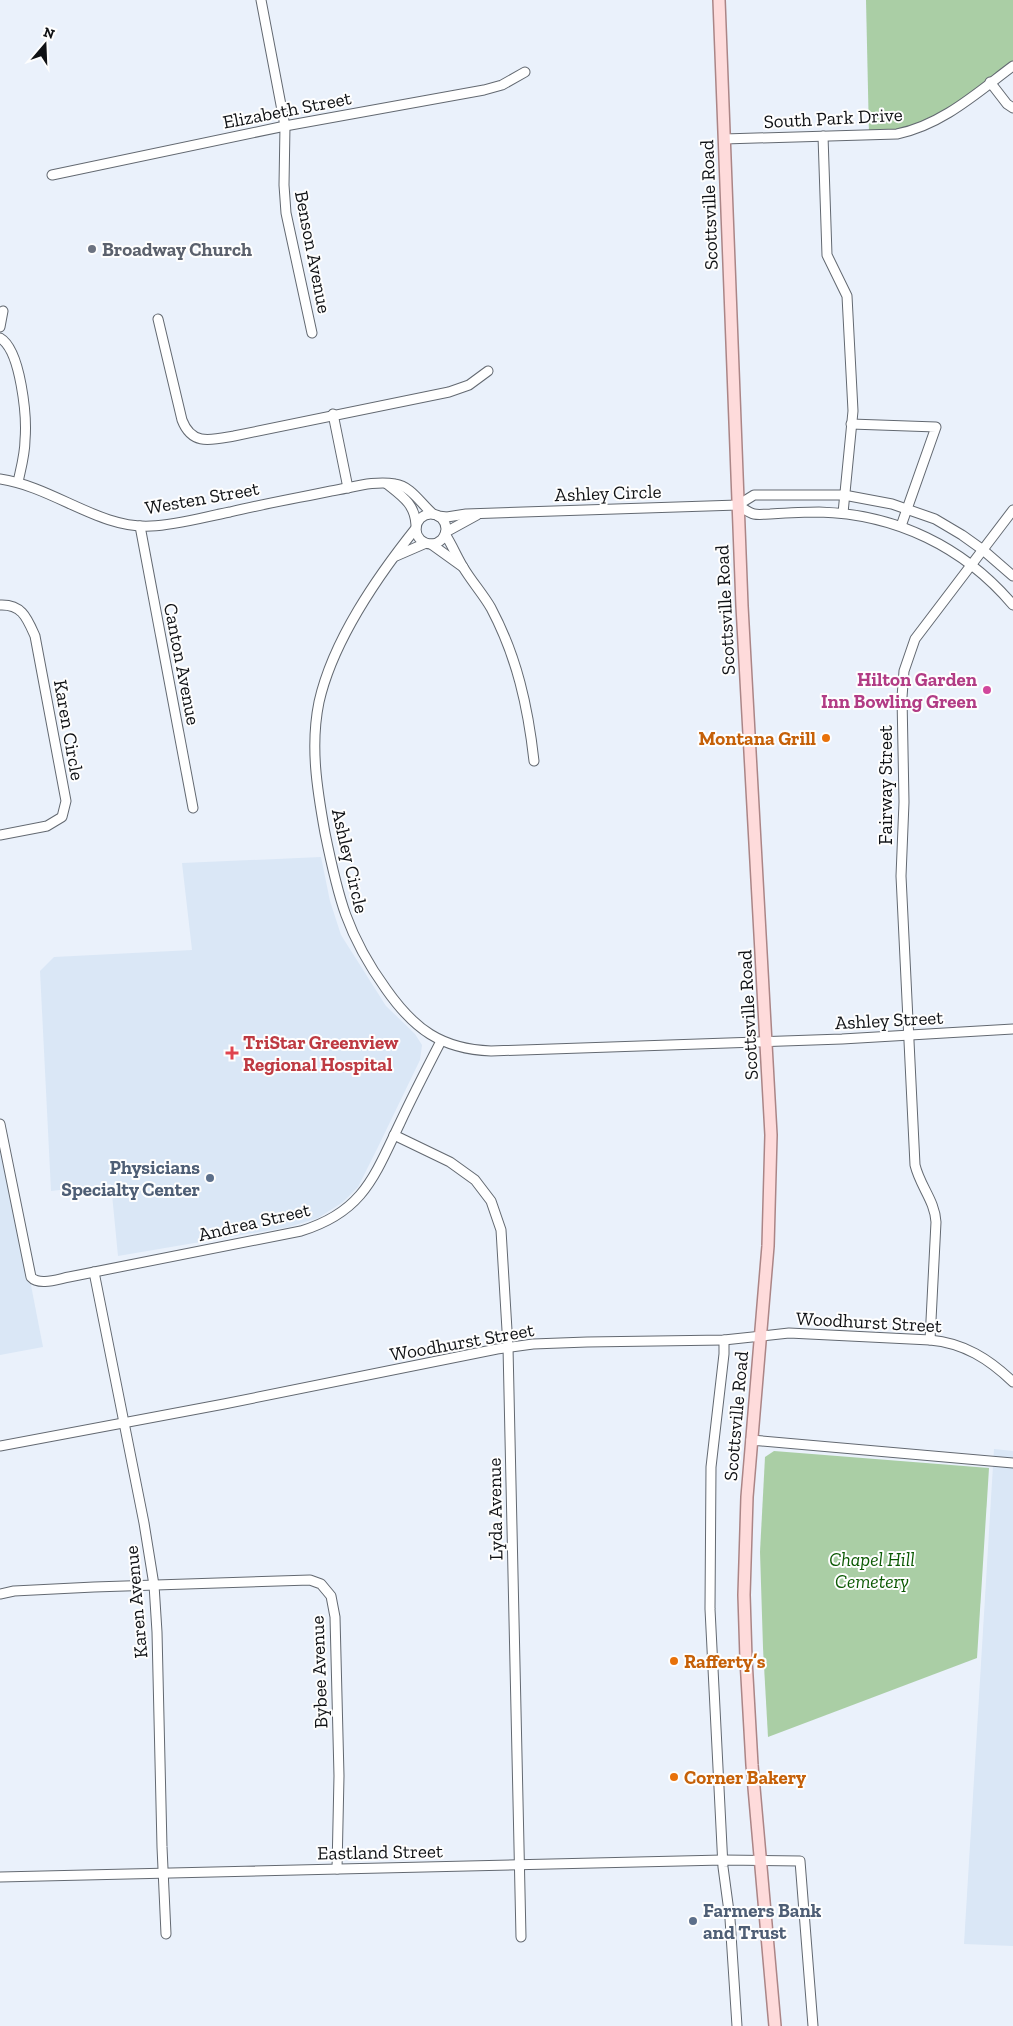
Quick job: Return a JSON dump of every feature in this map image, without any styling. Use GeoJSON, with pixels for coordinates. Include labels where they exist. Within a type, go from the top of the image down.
{"type":"FeatureCollection","features":[{"type":"Feature","properties":{"kind":"main road","name":"Scottsville Road"},"geometry":{"type":"LineString","coordinates":[[719,0],[746,700],[767,1041],[771,1184],[768,1256],[751,1440],[744,1595],[749,1712],[775,2026]]}},
{"type":"Feature","properties":{"kind":"street","name":"Benson Avenue"},"geometry":{"type":"LineString","coordinates":[[261,0],[285,126],[284,185],[286,213],[312,333]]}},
{"type":"Feature","properties":{"kind":"street","name":"South Park Drive"},"geometry":{"type":"LineString","coordinates":[[724,139],[897,134],[922,128],[957,107],[1013,66]]}},
{"type":"Feature","properties":{"kind":"street","name":"Elizabeth Street"},"geometry":{"type":"LineString","coordinates":[[52,175],[285,126],[484,90],[502,85],[525,72]]}},
{"type":"Feature","properties":{"kind":"street"},"geometry":{"type":"LineString","coordinates":[[990,82],[1007,104],[1013,108]]}},
{"type":"Feature","properties":{"kind":"street"},"geometry":{"type":"LineString","coordinates":[[823,136],[827,255],[847,296],[853,411],[842,513]]}},
{"type":"Feature","properties":{"kind":"street"},"geometry":{"type":"LineString","coordinates":[[0,327],[3,311]]}},
{"type":"Feature","properties":{"kind":"street"},"geometry":{"type":"LineString","coordinates":[[158,319],[182,420],[187,431],[193,436],[204,440],[213,440],[333,414],[449,392],[469,385],[488,371]]}},
{"type":"Feature","properties":{"kind":"street"},"geometry":{"type":"LineString","coordinates":[[0,338],[10,347],[24,410],[25,446],[18,482]]}},
{"type":"Feature","properties":{"kind":"street"},"geometry":{"type":"LineString","coordinates":[[333,414],[348,488]]}},
{"type":"Feature","properties":{"kind":"street"},"geometry":{"type":"LineString","coordinates":[[852,424],[936,427],[901,526]]}},
{"type":"Feature","properties":{"kind":"street","name":"Westen Street"},"geometry":{"type":"LineString","coordinates":[[0,479],[40,489],[107,520],[140,526],[191,520],[372,484],[396,484],[405,488],[436,515]]}},
{"type":"Feature","properties":{"kind":"street"},"geometry":{"type":"LineString","coordinates":[[386,484],[408,500],[416,516],[418,537],[463,567]]}},
{"type":"Feature","properties":{"kind":"street"},"geometry":{"type":"LineString","coordinates":[[738,505],[754,495],[844,495],[878,500],[907,508],[949,527],[984,550],[1013,576]]}},
{"type":"Feature","properties":{"kind":"street"},"geometry":{"type":"LineString","coordinates":[[738,505],[755,514],[842,513],[875,518],[901,526],[937,542],[972,565],[1013,605]]}},
{"type":"Feature","properties":{"kind":"street","name":"Ashley Circle"},"geometry":{"type":"LineString","coordinates":[[436,515],[447,517],[479,514],[738,505]]}},
{"type":"Feature","properties":{"kind":"street","name":"Fairway Street"},"geometry":{"type":"LineString","coordinates":[[930,1340],[935,1210],[920,1181],[915,1165],[901,876],[904,802],[903,677],[915,639],[1013,510]]}},
{"type":"Feature","properties":{"kind":"street","name":"Ashley Circle"},"geometry":{"type":"LineString","coordinates":[[446,533],[479,514]]}},
{"type":"Feature","properties":{"kind":"street"},"geometry":{"type":"LineString","coordinates":[[416,526],[424,515],[436,515],[446,524],[446,533],[452,547],[463,567],[490,606],[511,651],[529,721],[534,761]]}},
{"type":"Feature","properties":{"kind":"street","name":"Canton Avenue"},"geometry":{"type":"LineString","coordinates":[[140,526],[193,808]]}},
{"type":"Feature","properties":{"kind":"street","name":"Ashley Circle"},"geometry":{"type":"LineString","coordinates":[[416,526],[372,589],[328,671],[317,715],[314,743],[315,766],[331,865],[350,930],[370,966],[408,1017],[425,1032],[441,1041],[466,1049],[491,1051],[767,1041]]}},
{"type":"Feature","properties":{"kind":"street"},"geometry":{"type":"LineString","coordinates":[[395,556],[428,544],[440,542],[446,533]]}},
{"type":"Feature","properties":{"kind":"street","name":"Karen Circle"},"geometry":{"type":"LineString","coordinates":[[0,605],[13,606],[22,611],[28,619],[34,636],[66,801],[62,817],[54,823],[0,835]]}},
{"type":"Feature","properties":{"kind":"street","name":"Ashley Street"},"geometry":{"type":"LineString","coordinates":[[767,1041],[910,1036],[1013,1029]]}},
{"type":"Feature","properties":{"kind":"street","name":"Andrea Street"},"geometry":{"type":"LineString","coordinates":[[0,1124],[30,1274],[33,1280],[53,1280],[301,1231],[323,1223],[343,1212],[366,1188],[441,1041]]}},
{"type":"Feature","properties":{"kind":"street","name":"Lyda Avenue"},"geometry":{"type":"LineString","coordinates":[[394,1135],[459,1167],[475,1180],[491,1201],[498,1218],[503,1242],[508,1347],[522,1937]]}},
{"type":"Feature","properties":{"kind":"street","name":"Karen Avenue"},"geometry":{"type":"LineString","coordinates":[[94,1272],[146,1531],[154,1585],[158,1650],[166,1934]]}},
{"type":"Feature","properties":{"kind":"street","name":"Woodhurst Street"},"geometry":{"type":"LineString","coordinates":[[0,1446],[508,1347],[588,1342],[724,1340],[761,1334],[790,1333],[930,1340],[950,1343],[970,1350],[988,1361],[1013,1382]]}},
{"type":"Feature","properties":{"kind":"street"},"geometry":{"type":"LineString","coordinates":[[724,1340],[711,1468],[710,1609],[723,1860],[737,2026]]}},
{"type":"Feature","properties":{"kind":"street"},"geometry":{"type":"LineString","coordinates":[[751,1440],[1013,1463]]}},
{"type":"Feature","properties":{"kind":"street","name":"Bybee Avenue"},"geometry":{"type":"LineString","coordinates":[[0,1594],[26,1590],[310,1580],[321,1584],[330,1596],[335,1617],[339,1776],[337,1869]]}},
{"type":"Feature","properties":{"kind":"street","name":"Eastland Street"},"geometry":{"type":"LineString","coordinates":[[0,1877],[760,1859],[800,1861],[813,2026]]}},
{"type":"Feature","properties":{"kind":"shaded area","name":"TriStar Greenview Regional Hospital"},"geometry":{"type":"Polygon","coordinates":[[[321,857],[330,901],[341,935],[386,1006],[415,1034],[422,1045],[420,1060],[358,1187],[343,1202],[318,1218],[289,1227],[118,1256],[111,1184],[51,1191],[40,971],[54,957],[192,950],[182,863],[321,857]]]}},
{"type":"Feature","properties":{"kind":"shaded area"},"geometry":{"type":"Polygon","coordinates":[[[0,1126],[43,1347],[0,1355],[0,1126]]]}},
{"type":"Feature","properties":{"kind":"shaded area"},"geometry":{"type":"Polygon","coordinates":[[[994,1449],[1013,1451],[1013,1946],[964,1944],[994,1449]]]}},
{"type":"Feature","properties":{"kind":"green space"},"geometry":{"type":"Polygon","coordinates":[[[866,0],[1013,0],[1013,61],[933,122],[909,131],[869,135],[866,0]]]}},
{"type":"Feature","properties":{"kind":"green space","name":"Chapel Hill Cemetery"},"geometry":{"type":"Polygon","coordinates":[[[774,1451],[989,1468],[977,1658],[768,1737],[760,1552],[765,1457],[774,1451]]]}},
{"type":"Feature","properties":{"kind":"place","name":"Broadway Church"},"geometry":{"type":"Point","coordinates":[92,249]}},
{"type":"Feature","properties":{"kind":"place","name":"Hilton Garden Inn Bowling Green"},"geometry":{"type":"Point","coordinates":[987,690]}},
{"type":"Feature","properties":{"kind":"place","name":"Montana Grill"},"geometry":{"type":"Point","coordinates":[826,738]}},
{"type":"Feature","properties":{"kind":"place","name":"TriStar Greenview Regional Hospital"},"geometry":{"type":"Point","coordinates":[232,1053]}},
{"type":"Feature","properties":{"kind":"place","name":"Physicians Specialty Center"},"geometry":{"type":"Point","coordinates":[210,1178]}},
{"type":"Feature","properties":{"kind":"place","name":"Rafferty’s"},"geometry":{"type":"Point","coordinates":[674,1661]}},
{"type":"Feature","properties":{"kind":"place","name":"Corner Bakery"},"geometry":{"type":"Point","coordinates":[674,1777]}},
{"type":"Feature","properties":{"kind":"place","name":"Farmers Bank and Trust"},"geometry":{"type":"Point","coordinates":[693,1921]}}]}
